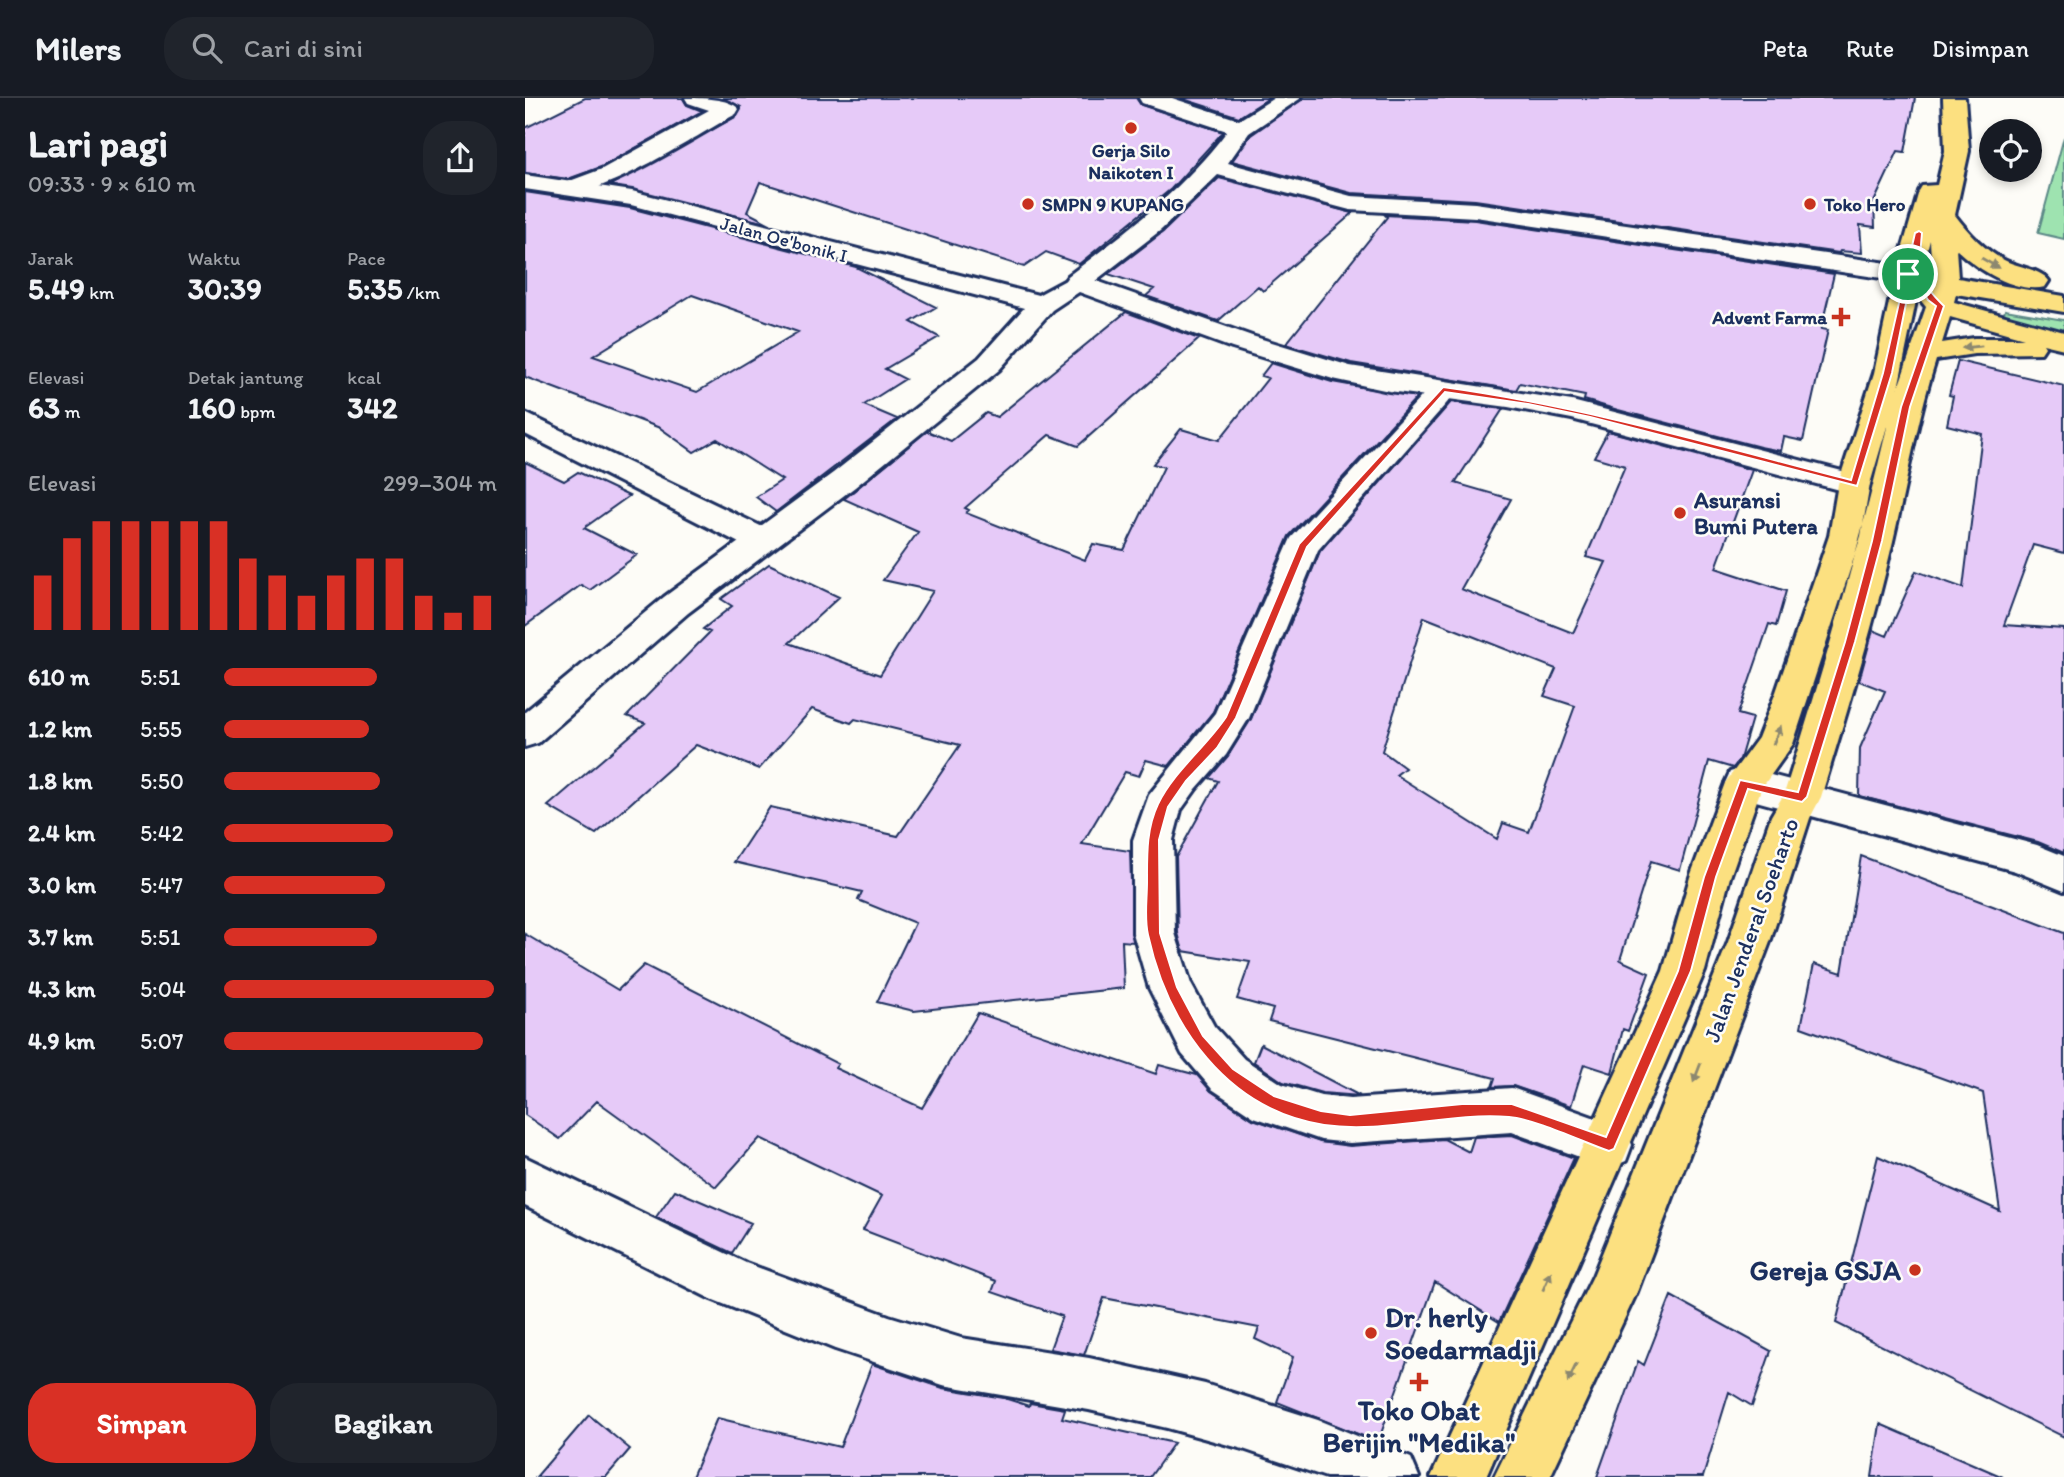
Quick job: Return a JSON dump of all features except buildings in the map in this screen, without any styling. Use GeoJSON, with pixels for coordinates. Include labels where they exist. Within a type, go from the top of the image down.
{"type":"FeatureCollection","features":[{"type":"Feature","properties":{"kind":"main road","name":"Jalan Jenderal Soeharto"},"geometry":{"type":"LineString","coordinates":[[1458,1477],[1685,971],[1710,877],[1744,783],[1774,744],[1794,692],[1845,536],[1854,484],[1888,373],[1909,342],[1929,288],[1929,221],[1957,151],[1953,107]]}},
{"type":"Feature","properties":{"kind":"main road"},"geometry":{"type":"LineString","coordinates":[[1929,221],[1984,261],[2016,276],[2064,289]]}},
{"type":"Feature","properties":{"kind":"main road"},"geometry":{"type":"LineString","coordinates":[[1929,288],[2064,304]]}},
{"type":"Feature","properties":{"kind":"main road"},"geometry":{"type":"LineString","coordinates":[[1929,288],[2064,341]]}},
{"type":"Feature","properties":{"kind":"main road","name":"Jalan Jenderal Soeharto"},"geometry":{"type":"LineString","coordinates":[[1521,1477],[1612,1292],[1749,942],[1791,816],[1802,797],[1850,642],[1877,541],[1906,407],[1909,342]]}},
{"type":"Feature","properties":{"kind":"main road"},"geometry":{"type":"LineString","coordinates":[[1909,342],[1974,346],[2014,345],[2064,352]]}},
{"type":"Feature","properties":{"kind":"street"},"geometry":{"type":"LineString","coordinates":[[576,187],[610,174],[728,108],[696,98]]}},
{"type":"Feature","properties":{"kind":"street"},"geometry":{"type":"LineString","coordinates":[[1150,98],[1241,128]]}},
{"type":"Feature","properties":{"kind":"street"},"geometry":{"type":"LineString","coordinates":[[525,733],[676,605],[844,480],[989,364],[1042,304],[1077,282],[1152,225],[1213,166],[1241,128],[1290,98]]}},
{"type":"Feature","properties":{"kind":"street"},"geometry":{"type":"LineString","coordinates":[[1213,166],[1350,203],[1475,210],[1929,288]]}},
{"type":"Feature","properties":{"kind":"street","name":"Jalan Oe'bonik I"},"geometry":{"type":"LineString","coordinates":[[525,181],[632,198],[1042,304]]}},
{"type":"Feature","properties":{"kind":"street"},"geometry":{"type":"LineString","coordinates":[[1077,282],[1201,329],[1345,373],[1528,401],[1854,484]]}},
{"type":"Feature","properties":{"kind":"street"},"geometry":{"type":"LineString","coordinates":[[1443,390],[1303,546],[1231,718],[1213,745],[1182,778],[1163,806],[1153,840],[1154,933],[1171,988],[1198,1040],[1228,1074],[1270,1101],[1321,1118],[1350,1121],[1462,1111],[1512,1110],[1609,1145]]}},
{"type":"Feature","properties":{"kind":"street"},"geometry":{"type":"LineString","coordinates":[[525,422],[761,540]]}},
{"type":"Feature","properties":{"kind":"street"},"geometry":{"type":"LineString","coordinates":[[1744,783],[2023,857],[2064,874]]}},
{"type":"Feature","properties":{"kind":"street"},"geometry":{"type":"LineString","coordinates":[[525,1180],[600,1221],[733,1284],[945,1360],[1088,1383],[1243,1421],[1342,1454],[1392,1477]]}},
{"type":"Feature","properties":{"kind":"green space"},"geometry":{"type":"Polygon","coordinates":[[[2064,137],[2064,239],[2038,233],[2064,137]]]}},
{"type":"Feature","properties":{"kind":"green space"},"geometry":{"type":"Polygon","coordinates":[[[2005,310],[2064,320],[2064,339],[2003,318],[2005,310]]]}},
{"type":"Feature","properties":{"kind":"place","name":"Gerja Silo Naikoten I"},"geometry":{"type":"Point","coordinates":[1131,128]}},
{"type":"Feature","properties":{"kind":"place","name":"SMPN 9 KUPANG"},"geometry":{"type":"Point","coordinates":[1028,204]}},
{"type":"Feature","properties":{"kind":"place","name":"Toko Hero"},"geometry":{"type":"Point","coordinates":[1810,204]}},
{"type":"Feature","properties":{"kind":"place","name":"Advent Farma"},"geometry":{"type":"Point","coordinates":[1841,317]}},
{"type":"Feature","properties":{"kind":"place","name":"Asuransi Bumi Putera"},"geometry":{"type":"Point","coordinates":[1680,513]}},
{"type":"Feature","properties":{"kind":"place","name":"Gereja GSJA"},"geometry":{"type":"Point","coordinates":[1915,1270]}},
{"type":"Feature","properties":{"kind":"place","name":"Dr. herly Soedarmadji"},"geometry":{"type":"Point","coordinates":[1371,1333]}},
{"type":"Feature","properties":{"kind":"place","name":"Toko Obat Berijin \"Medika\""},"geometry":{"type":"Point","coordinates":[1419,1382]}},
{"type":"Feature","properties":{"kind":"route"},"geometry":{"type":"LineString","coordinates":[[1919,233],[1915,272],[1931,299],[1940,306],[1906,407],[1877,541],[1850,642],[1802,797],[1744,783],[1710,877],[1685,971],[1609,1145],[1512,1110],[1462,1111],[1350,1121],[1321,1118],[1270,1101],[1228,1074],[1198,1040],[1171,988],[1154,933],[1151,880],[1153,840],[1163,806],[1182,778],[1213,745],[1231,718],[1303,546],[1394,448],[1443,390],[1528,401],[1591,415],[1854,484],[1888,373],[1908,274],[1919,233]]}}]}
